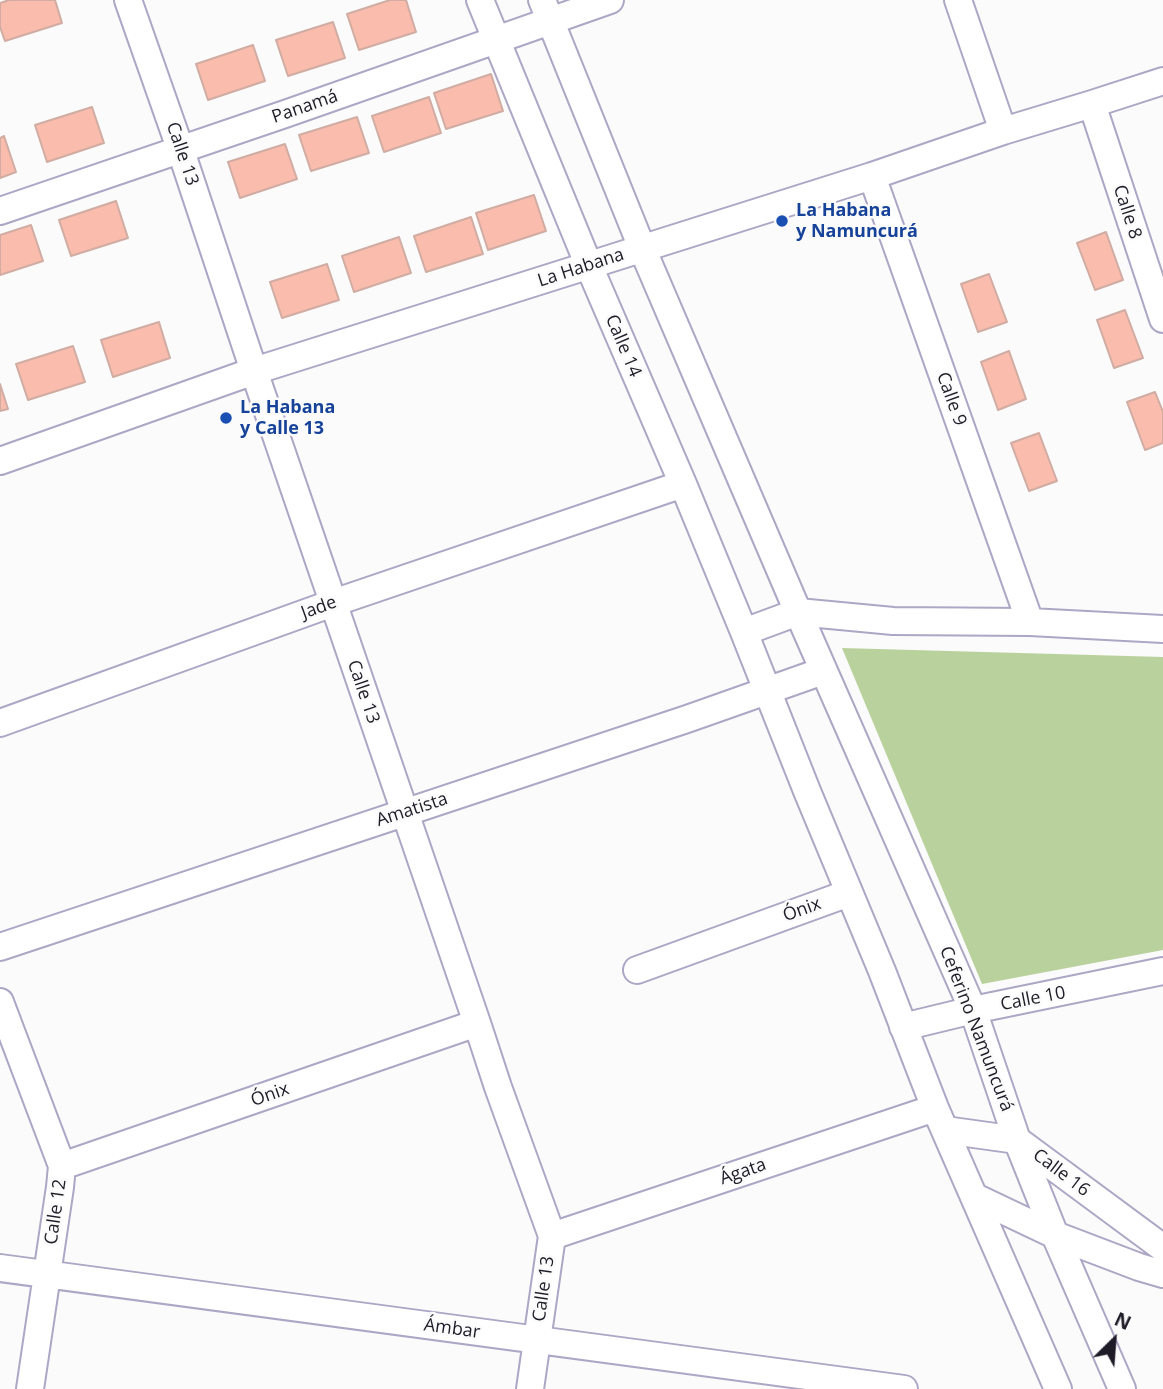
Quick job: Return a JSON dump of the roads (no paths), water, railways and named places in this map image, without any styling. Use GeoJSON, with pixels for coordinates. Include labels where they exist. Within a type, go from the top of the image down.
{"type":"FeatureCollection","features":[{"type":"Feature","properties":{"kind":"street","name":"Calle 13"},"geometry":{"type":"LineString","coordinates":[[128,0],[404,813],[552,1236],[530,1389]]}},
{"type":"Feature","properties":{"kind":"street","name":"Calle 14"},"geometry":{"type":"LineString","coordinates":[[480,0],[768,691]]}},
{"type":"Feature","properties":{"kind":"street","name":"Panamá"},"geometry":{"type":"LineString","coordinates":[[0,211],[496,40],[546,10],[610,0]]}},
{"type":"Feature","properties":{"kind":"street"},"geometry":{"type":"LineString","coordinates":[[958,0],[1003,131]]}},
{"type":"Feature","properties":{"kind":"street"},"geometry":{"type":"LineString","coordinates":[[546,10],[642,248],[823,671]]}},
{"type":"Feature","properties":{"kind":"street","name":"La Habana"},"geometry":{"type":"LineString","coordinates":[[0,461],[254,371],[1163,81]]}},
{"type":"Feature","properties":{"kind":"street","name":"Calle 8"},"geometry":{"type":"LineString","coordinates":[[1092,104],[1163,319]]}},
{"type":"Feature","properties":{"kind":"street","name":"Calle 9"},"geometry":{"type":"LineString","coordinates":[[872,176],[1030,622]]}},
{"type":"Feature","properties":{"kind":"street","name":"Jade"},"geometry":{"type":"LineString","coordinates":[[0,723],[333,603],[683,484]]}},
{"type":"Feature","properties":{"kind":"street"},"geometry":{"type":"LineString","coordinates":[[744,632],[798,612],[893,621],[1030,622],[1163,629]]}},
{"type":"Feature","properties":{"kind":"street","name":"Amatista"},"geometry":{"type":"LineString","coordinates":[[0,947],[823,671]]}},
{"type":"Feature","properties":{"kind":"street","name":"Ceferino Namuncurá"},"geometry":{"type":"LineString","coordinates":[[823,671],[973,1010],[1017,1140],[1122,1389]]}},
{"type":"Feature","properties":{"kind":"street"},"geometry":{"type":"LineString","coordinates":[[768,691],[940,1119],[1058,1389]]}},
{"type":"Feature","properties":{"kind":"street","name":"Ónix"},"geometry":{"type":"LineString","coordinates":[[637,970],[849,893]]}},
{"type":"Feature","properties":{"kind":"street","name":"Calle 10"},"geometry":{"type":"LineString","coordinates":[[903,1027],[1163,971]]}},
{"type":"Feature","properties":{"kind":"street","name":"Calle 12"},"geometry":{"type":"LineString","coordinates":[[0,1002],[62,1166],[30,1389]]}},
{"type":"Feature","properties":{"kind":"street","name":"Ónix"},"geometry":{"type":"LineString","coordinates":[[62,1166],[477,1024]]}},
{"type":"Feature","properties":{"kind":"street","name":"Calle 16"},"geometry":{"type":"LineString","coordinates":[[940,1119],[1017,1140],[1163,1248]]}},
{"type":"Feature","properties":{"kind":"street","name":"Ágata"},"geometry":{"type":"LineString","coordinates":[[552,1236],[940,1119]]}},
{"type":"Feature","properties":{"kind":"street"},"geometry":{"type":"LineString","coordinates":[[975,1197],[1055,1235],[1163,1274]]}},
{"type":"Feature","properties":{"kind":"street","name":"Ámbar"},"geometry":{"type":"LineString","coordinates":[[0,1268],[904,1389]]}},
{"type":"Feature","properties":{"kind":"place","name":"La Habana y Namuncurá"},"geometry":{"type":"Point","coordinates":[782,221]}},
{"type":"Feature","properties":{"kind":"place","name":"La Habana y Calle 13"},"geometry":{"type":"Point","coordinates":[226,418]}}]}
